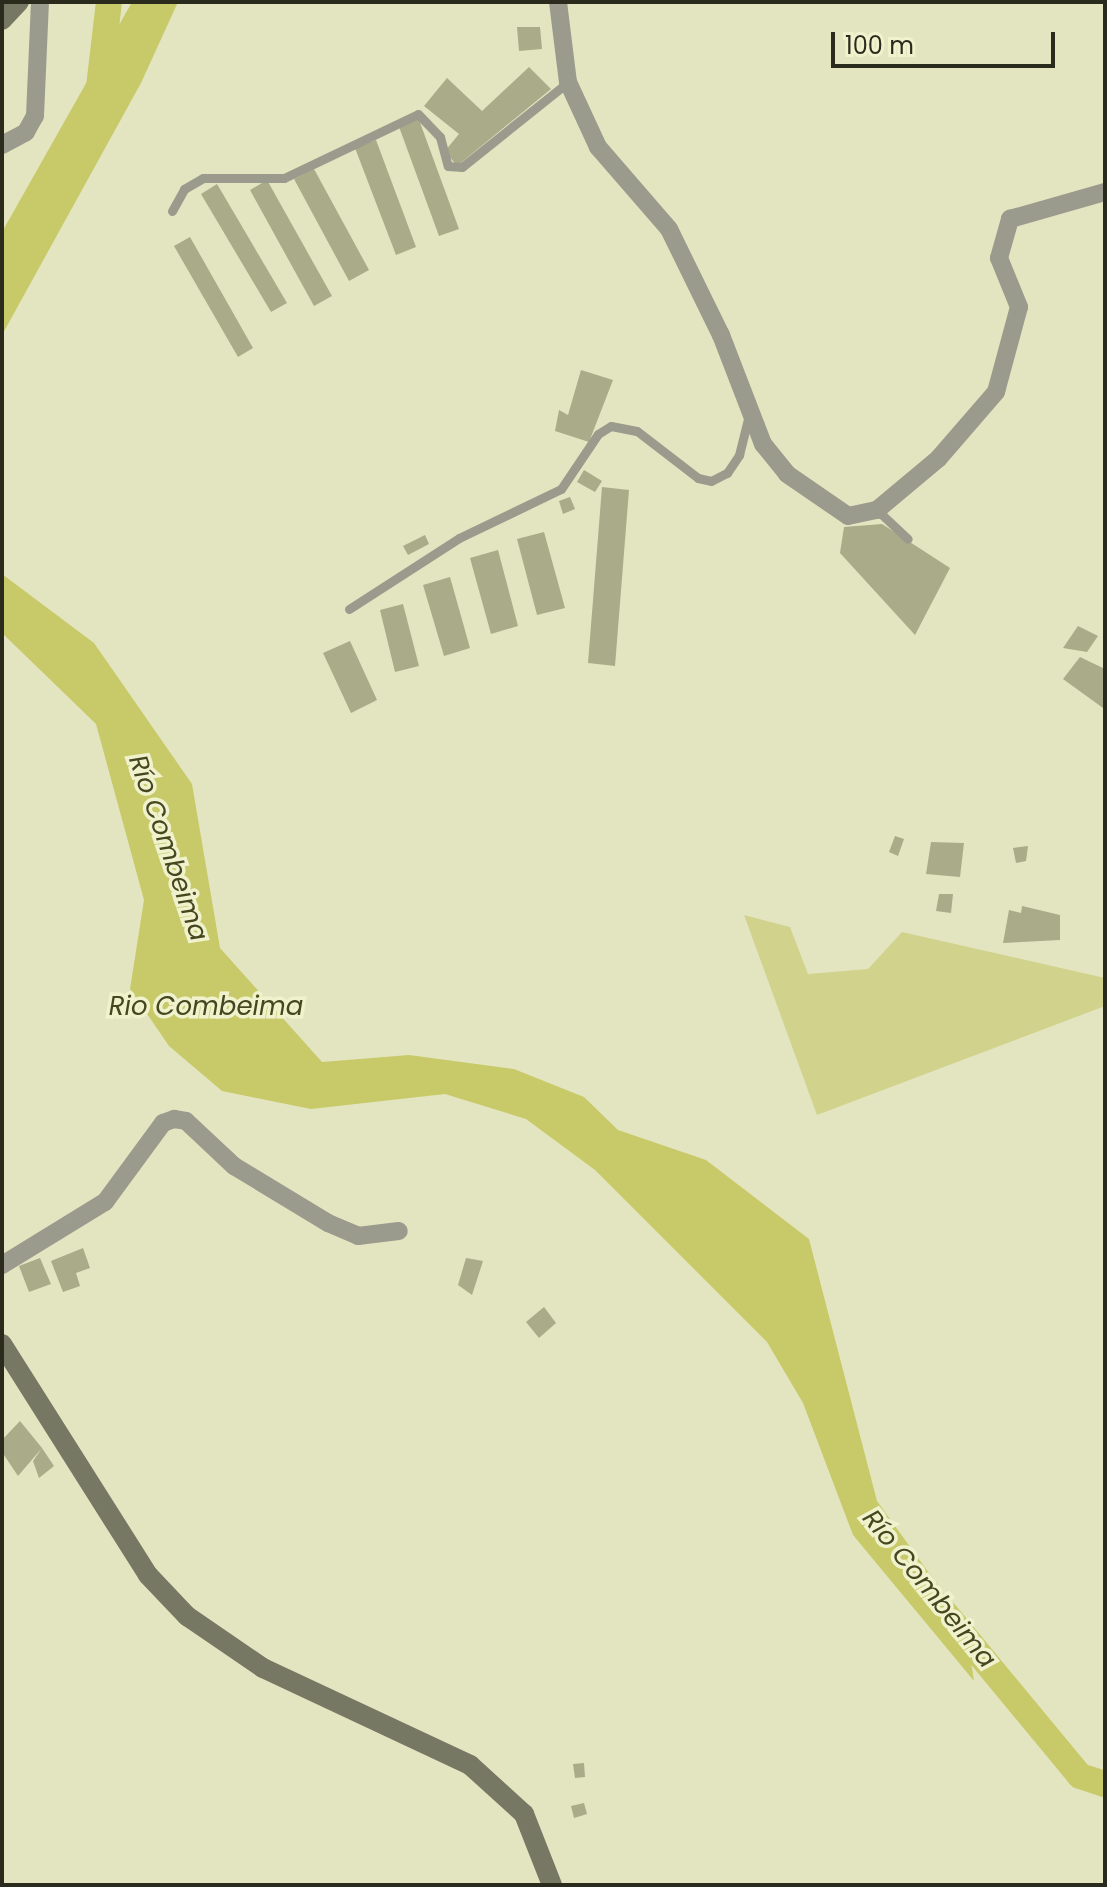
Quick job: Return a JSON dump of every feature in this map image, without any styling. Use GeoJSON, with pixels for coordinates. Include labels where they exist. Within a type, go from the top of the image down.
{"type":"FeatureCollection","features":[{"type":"Feature","properties":{"kind":"street"},"geometry":{"type":"LineString","coordinates":[[2,145],[26,132],[35,116],[40,2]]}},
{"type":"Feature","properties":{"kind":"street"},"geometry":{"type":"LineString","coordinates":[[558,2],[568,82],[598,147],[669,229],[721,335],[763,444],[787,474],[848,516],[877,510],[938,459],[996,392],[1019,307],[999,258],[1010,219],[1105,192]]}},
{"type":"Feature","properties":{"kind":"street"},"geometry":{"type":"LineString","coordinates":[[2,1265],[105,1202],[163,1123],[174,1119],[186,1121],[234,1166],[328,1223],[358,1236],[399,1231]]}},
{"type":"Feature","properties":{"kind":"street"},"geometry":{"type":"LineString","coordinates":[[2,1344],[148,1575],[187,1616],[263,1668],[470,1765],[524,1814],[552,1885]]}},
{"type":"Feature","properties":{"kind":"lane"},"geometry":{"type":"LineString","coordinates":[[172,211],[184,189],[203,178],[284,178],[418,114],[440,137],[448,166],[462,167],[568,82]]}},
{"type":"Feature","properties":{"kind":"lane"},"geometry":{"type":"LineString","coordinates":[[349,609],[459,538],[561,489],[598,434],[611,426],[637,431],[698,478],[711,481],[727,473],[739,455],[748,410]]}},
{"type":"Feature","properties":{"kind":"lane"},"geometry":{"type":"LineString","coordinates":[[877,510],[908,539]]}},
{"type":"Feature","properties":{"kind":"green space"},"geometry":{"type":"Polygon","coordinates":[[[744,915],[790,927],[808,974],[868,969],[902,932],[1105,978],[1105,1006],[817,1115],[744,915]]]}},
{"type":"Feature","properties":{"kind":"water"},"geometry":{"type":"Polygon","coordinates":[[[132,2],[178,2],[141,83],[2,335],[2,232],[132,2]]]}},
{"type":"Feature","properties":{"kind":"water","name":"Rio Combeima"},"geometry":{"type":"Polygon","coordinates":[[[2,574],[94,643],[192,784],[220,948],[322,1062],[409,1055],[514,1069],[584,1097],[618,1130],[706,1160],[809,1239],[877,1501],[965,1623],[974,1681],[853,1535],[803,1403],[767,1342],[595,1170],[526,1119],[445,1094],[311,1109],[222,1091],[169,1046],[130,989],[144,900],[96,724],[2,633],[2,574]]]}},
{"type":"Feature","properties":{"kind":"building"},"geometry":{"type":"Polygon","coordinates":[[[517,27],[540,27],[542,49],[519,51],[517,27]]]}},
{"type":"Feature","properties":{"kind":"building"},"geometry":{"type":"Polygon","coordinates":[[[529,67],[551,89],[457,166],[445,151],[459,134],[424,106],[447,78],[482,111],[529,67]]]}},
{"type":"Feature","properties":{"kind":"building"},"geometry":{"type":"Polygon","coordinates":[[[418,117],[459,229],[439,236],[398,124],[418,117]]]}},
{"type":"Feature","properties":{"kind":"building"},"geometry":{"type":"Polygon","coordinates":[[[376,140],[416,247],[396,255],[355,148],[376,140]]]}},
{"type":"Feature","properties":{"kind":"building"},"geometry":{"type":"Polygon","coordinates":[[[314,169],[369,270],[349,281],[294,179],[314,169]]]}},
{"type":"Feature","properties":{"kind":"building"},"geometry":{"type":"Polygon","coordinates":[[[267,180],[332,296],[314,306],[250,190],[267,180]]]}},
{"type":"Feature","properties":{"kind":"building"},"geometry":{"type":"Polygon","coordinates":[[[217,184],[287,303],[271,312],[201,194],[217,184]]]}},
{"type":"Feature","properties":{"kind":"building"},"geometry":{"type":"Polygon","coordinates":[[[190,237],[253,348],[238,357],[174,246],[190,237]]]}},
{"type":"Feature","properties":{"kind":"building"},"geometry":{"type":"Polygon","coordinates":[[[581,370],[613,380],[589,442],[555,431],[559,410],[568,415],[581,370]]]}},
{"type":"Feature","properties":{"kind":"building"},"geometry":{"type":"Polygon","coordinates":[[[584,470],[602,481],[595,492],[577,482],[584,470]]]}},
{"type":"Feature","properties":{"kind":"building"},"geometry":{"type":"Polygon","coordinates":[[[602,487],[629,490],[615,666],[588,663],[602,487]]]}},
{"type":"Feature","properties":{"kind":"building"},"geometry":{"type":"Polygon","coordinates":[[[570,497],[575,509],[563,514],[559,501],[570,497]]]}},
{"type":"Feature","properties":{"kind":"building"},"geometry":{"type":"Polygon","coordinates":[[[882,524],[950,568],[915,635],[840,553],[844,527],[882,524]]]}},
{"type":"Feature","properties":{"kind":"building"},"geometry":{"type":"Polygon","coordinates":[[[544,532],[565,608],[537,615],[517,539],[544,532]]]}},
{"type":"Feature","properties":{"kind":"building"},"geometry":{"type":"Polygon","coordinates":[[[425,535],[429,544],[408,555],[403,546],[425,535]]]}},
{"type":"Feature","properties":{"kind":"building"},"geometry":{"type":"Polygon","coordinates":[[[498,550],[518,626],[491,634],[470,558],[498,550]]]}},
{"type":"Feature","properties":{"kind":"building"},"geometry":{"type":"Polygon","coordinates":[[[450,577],[470,648],[444,656],[423,585],[450,577]]]}},
{"type":"Feature","properties":{"kind":"building"},"geometry":{"type":"Polygon","coordinates":[[[403,604],[419,666],[395,672],[380,610],[403,604]]]}},
{"type":"Feature","properties":{"kind":"building"},"geometry":{"type":"Polygon","coordinates":[[[1078,626],[1098,636],[1087,652],[1063,648],[1078,626]]]}},
{"type":"Feature","properties":{"kind":"building"},"geometry":{"type":"Polygon","coordinates":[[[350,641],[377,700],[351,713],[323,653],[350,641]]]}},
{"type":"Feature","properties":{"kind":"building"},"geometry":{"type":"Polygon","coordinates":[[[1080,657],[1105,669],[1103,708],[1063,679],[1080,657]]]}},
{"type":"Feature","properties":{"kind":"building"},"geometry":{"type":"Polygon","coordinates":[[[895,836],[904,839],[898,856],[889,852],[895,836]]]}},
{"type":"Feature","properties":{"kind":"building"},"geometry":{"type":"Polygon","coordinates":[[[931,842],[964,843],[960,877],[926,874],[931,842]]]}},
{"type":"Feature","properties":{"kind":"building"},"geometry":{"type":"Polygon","coordinates":[[[1028,846],[1026,861],[1016,863],[1013,848],[1028,846]]]}},
{"type":"Feature","properties":{"kind":"building"},"geometry":{"type":"Polygon","coordinates":[[[939,894],[953,894],[951,913],[936,911],[939,894]]]}},
{"type":"Feature","properties":{"kind":"building"},"geometry":{"type":"Polygon","coordinates":[[[1022,906],[1060,915],[1060,940],[1003,943],[1009,910],[1021,913],[1022,906]]]}},
{"type":"Feature","properties":{"kind":"building"},"geometry":{"type":"Polygon","coordinates":[[[83,1248],[90,1268],[76,1273],[80,1286],[63,1292],[51,1261],[83,1248]]]}},
{"type":"Feature","properties":{"kind":"building"},"geometry":{"type":"Polygon","coordinates":[[[40,1258],[51,1284],[29,1292],[19,1266],[40,1258]]]}},
{"type":"Feature","properties":{"kind":"building"},"geometry":{"type":"Polygon","coordinates":[[[466,1258],[483,1261],[472,1295],[458,1285],[466,1258]]]}},
{"type":"Feature","properties":{"kind":"building"},"geometry":{"type":"Polygon","coordinates":[[[544,1307],[556,1323],[539,1338],[526,1322],[544,1307]]]}},
{"type":"Feature","properties":{"kind":"building"},"geometry":{"type":"Polygon","coordinates":[[[20,1421],[42,1448],[18,1476],[2,1452],[2,1440],[20,1421]]]}},
{"type":"Feature","properties":{"kind":"building"},"geometry":{"type":"Polygon","coordinates":[[[42,1448],[54,1466],[39,1478],[33,1461],[42,1448]]]}},
{"type":"Feature","properties":{"kind":"building"},"geometry":{"type":"Polygon","coordinates":[[[584,1763],[585,1777],[575,1778],[573,1764],[584,1763]]]}},
{"type":"Feature","properties":{"kind":"building"},"geometry":{"type":"Polygon","coordinates":[[[584,1803],[587,1814],[574,1818],[571,1806],[584,1803]]]}},
{"type":"Feature","properties":{"kind":"waterway","name":"Río Combeima"},"geometry":{"type":"LineString","coordinates":[[99,87],[109,2]]}},
{"type":"Feature","properties":{"kind":"waterway","name":"Río Combeima"},"geometry":{"type":"LineString","coordinates":[[946,1614],[1080,1776],[1105,1784]]}}]}
